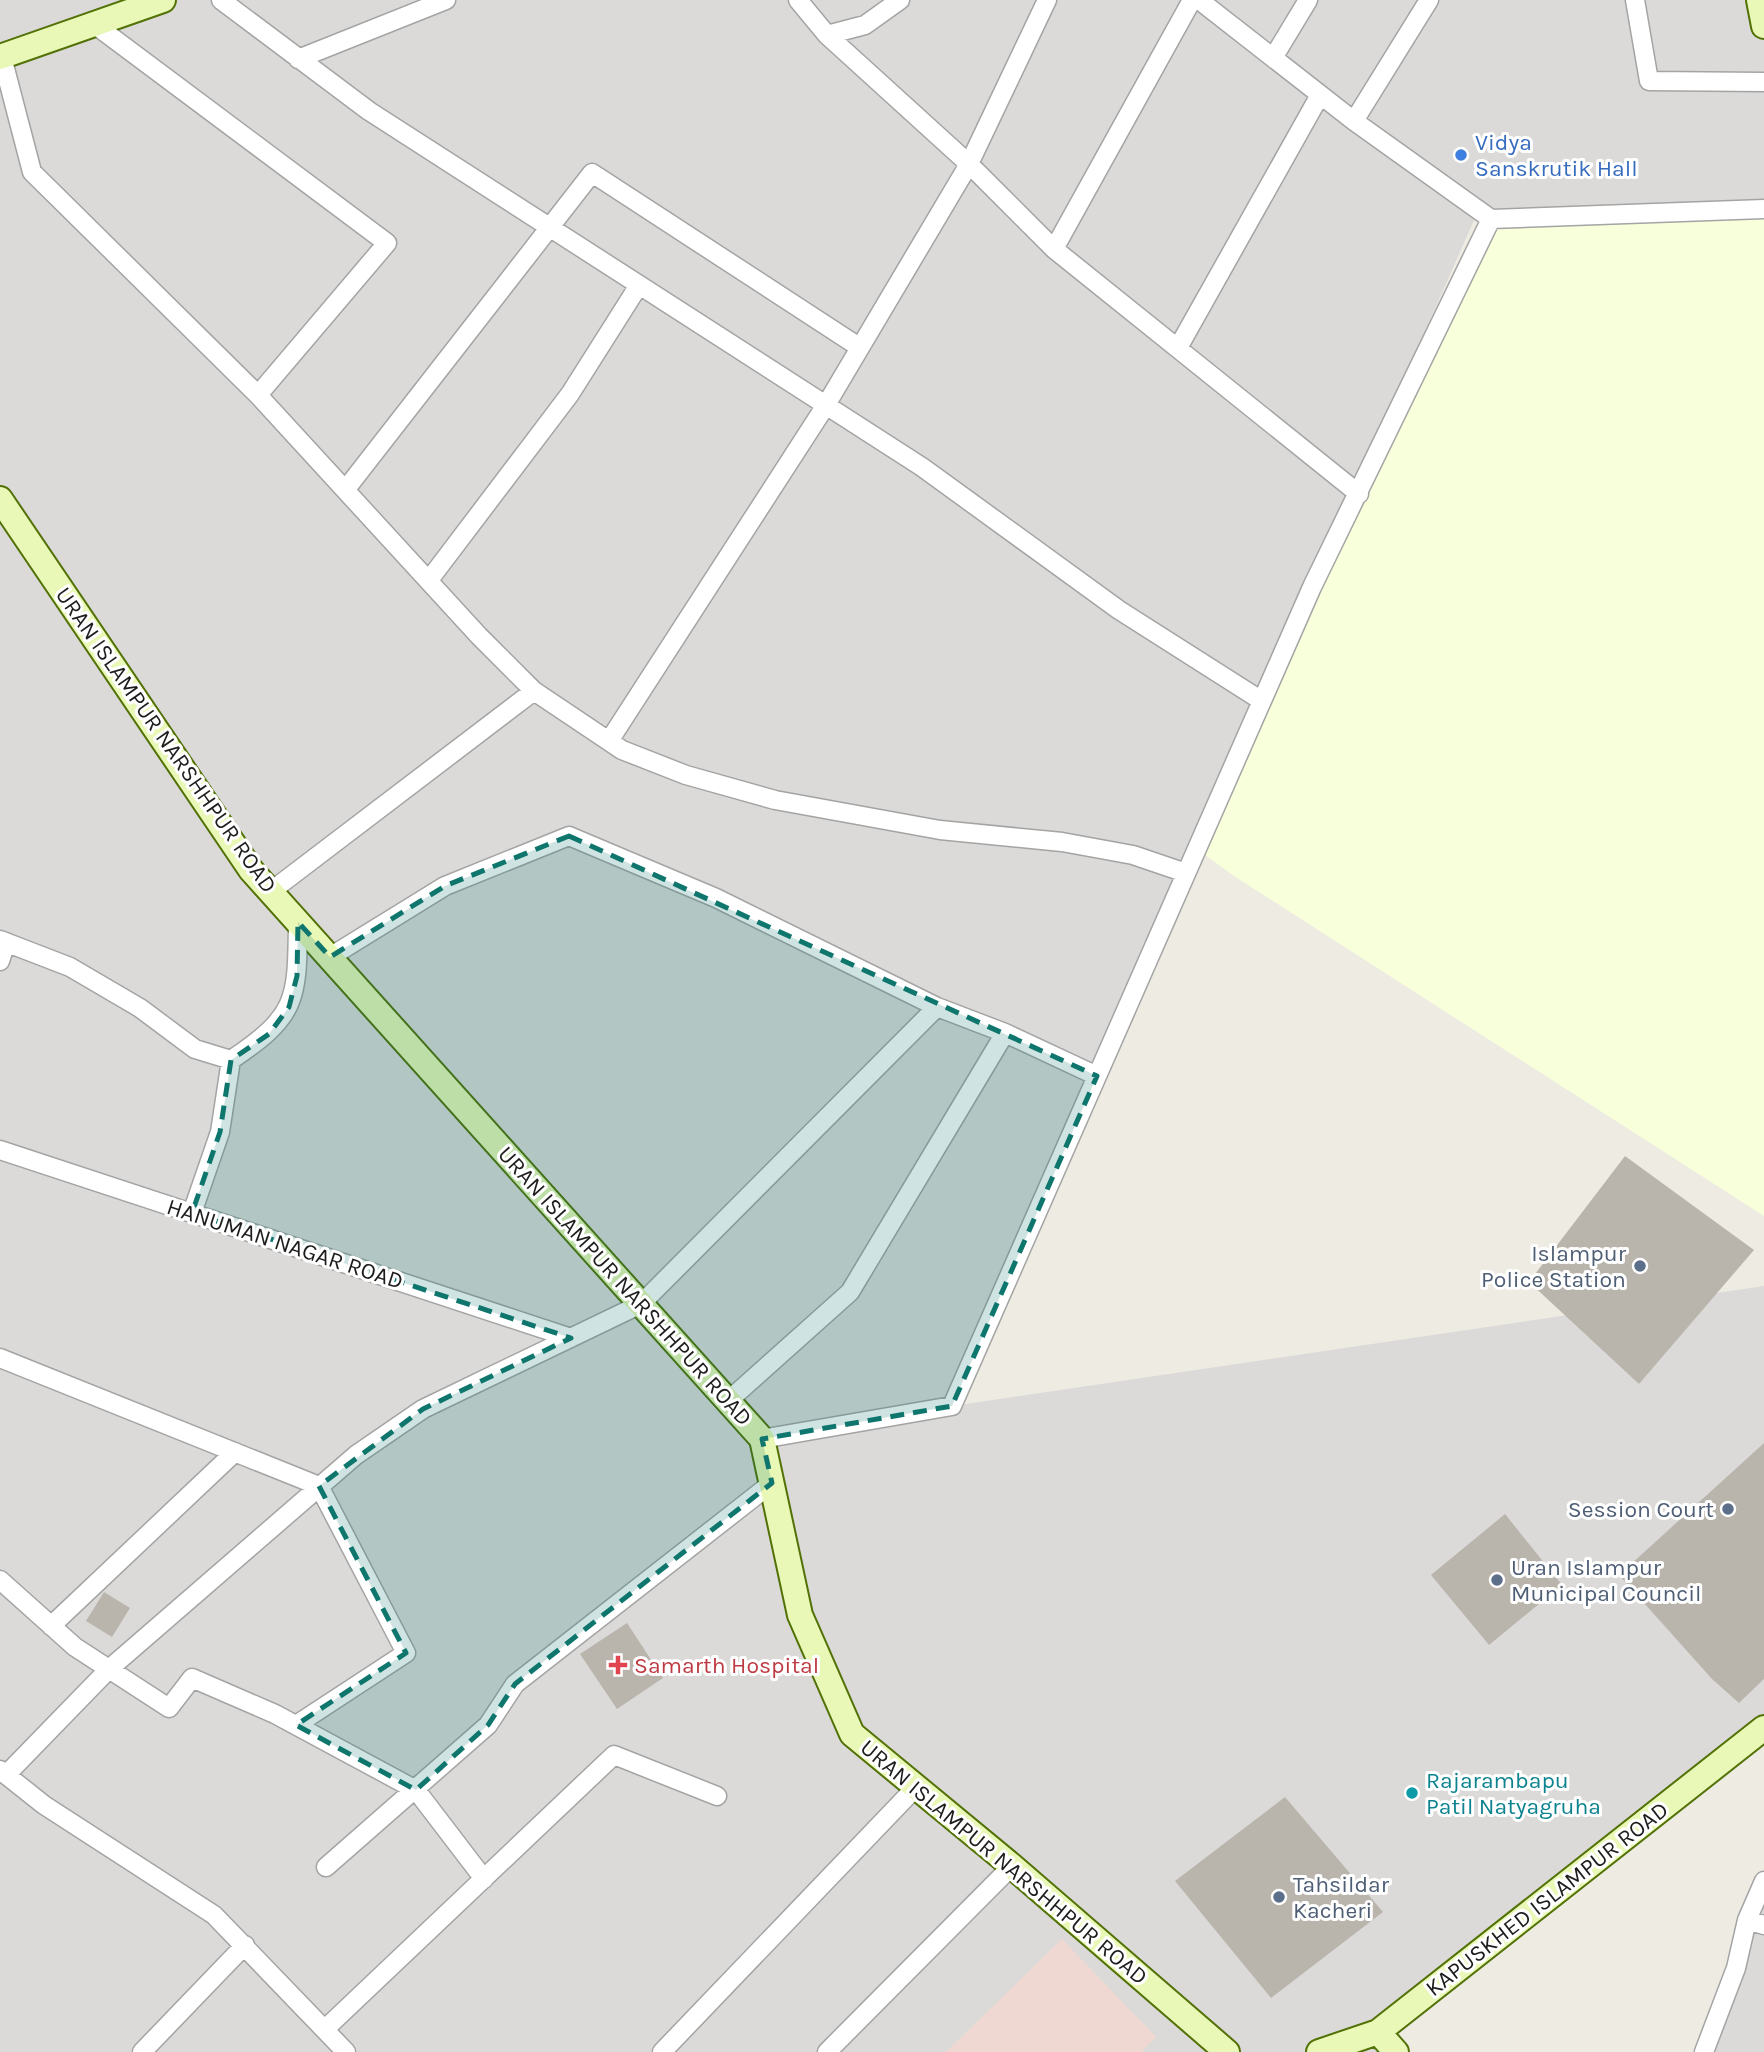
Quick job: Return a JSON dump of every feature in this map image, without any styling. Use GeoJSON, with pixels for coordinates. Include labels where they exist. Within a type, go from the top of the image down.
{"type":"FeatureCollection","features":[{"type":"Feature","properties":{"kind":"main road"},"geometry":{"type":"LineString","coordinates":[[1,57],[163,0]]}},
{"type":"Feature","properties":{"kind":"main road"},"geometry":{"type":"LineString","coordinates":[[1759,0],[1764,26]]}},
{"type":"Feature","properties":{"kind":"main road","name":"URAN ISLAMPUR NARSHHPUR ROAD"},"geometry":{"type":"LineString","coordinates":[[0,499],[251,870],[762,1440],[800,1615],[852,1734],[1012,1866],[1227,2052]]}},
{"type":"Feature","properties":{"kind":"main road","name":"KAPUSKHED ISLAMPUR ROAD"},"geometry":{"type":"LineString","coordinates":[[1319,2052],[1378,2032],[1764,1728]]}},
{"type":"Feature","properties":{"kind":"main road"},"geometry":{"type":"LineString","coordinates":[[1378,2032],[1396,2052]]}},
{"type":"Feature","properties":{"kind":"street"},"geometry":{"type":"LineString","coordinates":[[221,0],[369,111],[970,499],[1119,610],[1262,701]]}},
{"type":"Feature","properties":{"kind":"street"},"geometry":{"type":"LineString","coordinates":[[299,59],[446,0]]}},
{"type":"Feature","properties":{"kind":"street"},"geometry":{"type":"LineString","coordinates":[[798,0],[827,35],[969,164],[1054,249],[1179,346],[1359,494]]}},
{"type":"Feature","properties":{"kind":"street"},"geometry":{"type":"LineString","coordinates":[[827,35],[865,25],[900,0]]}},
{"type":"Feature","properties":{"kind":"street"},"geometry":{"type":"LineString","coordinates":[[1054,249],[1192,0]]}},
{"type":"Feature","properties":{"kind":"street"},"geometry":{"type":"LineString","coordinates":[[1199,0],[1354,121],[1491,219],[1764,209]]}},
{"type":"Feature","properties":{"kind":"street"},"geometry":{"type":"LineString","coordinates":[[1273,58],[1308,0]]}},
{"type":"Feature","properties":{"kind":"street"},"geometry":{"type":"LineString","coordinates":[[1354,121],[1429,0]]}},
{"type":"Feature","properties":{"kind":"street"},"geometry":{"type":"LineString","coordinates":[[1635,0],[1649,81],[1764,82]]}},
{"type":"Feature","properties":{"kind":"street"},"geometry":{"type":"LineString","coordinates":[[609,741],[826,405],[969,164],[1042,2]]}},
{"type":"Feature","properties":{"kind":"street"},"geometry":{"type":"LineString","coordinates":[[94,24],[387,243],[258,395]]}},
{"type":"Feature","properties":{"kind":"street"},"geometry":{"type":"LineString","coordinates":[[1,57],[32,172],[258,395],[479,636],[534,691],[622,750],[687,775],[775,800],[860,817],[1062,842],[1133,855],[1186,873]]}},
{"type":"Feature","properties":{"kind":"street"},"geometry":{"type":"LineString","coordinates":[[1179,346],[1320,95]]}},
{"type":"Feature","properties":{"kind":"street"},"geometry":{"type":"LineString","coordinates":[[346,489],[592,173],[859,347]]}},
{"type":"Feature","properties":{"kind":"street"},"geometry":{"type":"LineString","coordinates":[[762,1440],[952,1406],[1312,587],[1491,219]]}},
{"type":"Feature","properties":{"kind":"street"},"geometry":{"type":"LineString","coordinates":[[429,580],[570,394],[639,285]]}},
{"type":"Feature","properties":{"kind":"street"},"geometry":{"type":"LineString","coordinates":[[270,892],[534,691]]}},
{"type":"Feature","properties":{"kind":"street"},"geometry":{"type":"LineString","coordinates":[[330,957],[445,886],[569,836],[716,898],[937,1007],[1005,1033],[1097,1076]]}},
{"type":"Feature","properties":{"kind":"street"},"geometry":{"type":"LineString","coordinates":[[192,1213],[220,1132],[231,1060],[269,1034],[289,1007],[297,976],[298,922]]}},
{"type":"Feature","properties":{"kind":"street"},"geometry":{"type":"LineString","coordinates":[[0,961],[3,941],[70,967],[140,1008],[195,1049],[231,1060]]}},
{"type":"Feature","properties":{"kind":"street"},"geometry":{"type":"LineString","coordinates":[[346,2052],[214,1914],[44,1805],[3,1772],[109,1669],[356,1455],[423,1409],[641,1304],[937,1007]]}},
{"type":"Feature","properties":{"kind":"street"},"geometry":{"type":"LineString","coordinates":[[728,1401],[850,1292],[1005,1033]]}},
{"type":"Feature","properties":{"kind":"street","name":"HANUMAN NAGAR ROAD"},"geometry":{"type":"LineString","coordinates":[[0,1150],[571,1338]]}},
{"type":"Feature","properties":{"kind":"street"},"geometry":{"type":"LineString","coordinates":[[0,1358],[319,1486],[406,1653],[296,1726]]}},
{"type":"Feature","properties":{"kind":"street"},"geometry":{"type":"LineString","coordinates":[[51,1626],[235,1452]]}},
{"type":"Feature","properties":{"kind":"street"},"geometry":{"type":"LineString","coordinates":[[326,1867],[488,1725],[515,1684],[772,1483]]}},
{"type":"Feature","properties":{"kind":"street"},"geometry":{"type":"LineString","coordinates":[[0,1580],[75,1647],[169,1709],[191,1678],[296,1726],[416,1790],[484,1879]]}},
{"type":"Feature","properties":{"kind":"street"},"geometry":{"type":"LineString","coordinates":[[325,2029],[614,1755],[718,1796]]}},
{"type":"Feature","properties":{"kind":"street"},"geometry":{"type":"LineString","coordinates":[[662,2052],[916,1786]]}},
{"type":"Feature","properties":{"kind":"street"},"geometry":{"type":"LineString","coordinates":[[827,2052],[1012,1866]]}},
{"type":"Feature","properties":{"kind":"street"},"geometry":{"type":"LineString","coordinates":[[1704,2052],[1756,1922],[1764,1881]]}},
{"type":"Feature","properties":{"kind":"street"},"geometry":{"type":"LineString","coordinates":[[142,2052],[245,1945]]}},
{"type":"Feature","properties":{"kind":"highlighted area"},"geometry":{"type":"Polygon","coordinates":[[[569,836],[1097,1076],[952,1406],[762,1439],[772,1483],[515,1684],[488,1725],[416,1790],[296,1725],[406,1653],[319,1486],[423,1409],[571,1338],[192,1213],[220,1132],[231,1060],[269,1034],[289,1007],[297,976],[298,922],[330,957],[445,886],[569,836]]]}},
{"type":"Feature","properties":{"kind":"shaded area"},"geometry":{"type":"Polygon","coordinates":[[[0,0],[1764,0],[1764,208],[1478,211],[952,1406],[1764,1286],[1764,1728],[1379,2032],[1396,2052],[0,2052],[0,0]],[[224,811],[298,922],[325,951],[224,811]]]}},
{"type":"Feature","properties":{"kind":"shaded area"},"geometry":{"type":"Polygon","coordinates":[[[1764,209],[1764,1216],[1234,876],[1197,849],[1491,219],[1764,209]]]}},
{"type":"Feature","properties":{"kind":"shaded area"},"geometry":{"type":"Polygon","coordinates":[[[1764,1881],[1764,2052],[1704,2052],[1764,1881]]]}},
{"type":"Feature","properties":{"kind":"shaded area"},"geometry":{"type":"Polygon","coordinates":[[[1062,1939],[1156,2037],[1141,2052],[946,2052],[1062,1939]]]}},
{"type":"Feature","properties":{"kind":"building","name":"Islampur Police Station"},"geometry":{"type":"Polygon","coordinates":[[[1625,1156],[1754,1250],[1639,1384],[1529,1282],[1625,1156]]]}},
{"type":"Feature","properties":{"kind":"building","name":"Session Court"},"geometry":{"type":"Polygon","coordinates":[[[1764,1443],[1764,1679],[1739,1703],[1712,1679],[1619,1575],[1764,1443]]]}},
{"type":"Feature","properties":{"kind":"building","name":"Uran Islampur Municipal Council"},"geometry":{"type":"Polygon","coordinates":[[[1505,1514],[1562,1585],[1489,1645],[1431,1575],[1505,1514]]]}},
{"type":"Feature","properties":{"kind":"building"},"geometry":{"type":"Polygon","coordinates":[[[104,1592],[130,1608],[112,1637],[86,1621],[104,1592]]]}},
{"type":"Feature","properties":{"kind":"building"},"geometry":{"type":"Polygon","coordinates":[[[627,1623],[663,1678],[617,1709],[580,1654],[627,1623]]]}},
{"type":"Feature","properties":{"kind":"building","name":"Tahsildar Kacheri"},"geometry":{"type":"Polygon","coordinates":[[[1285,1797],[1383,1912],[1271,1998],[1175,1881],[1285,1797]]]}},
{"type":"Feature","properties":{"kind":"place","name":"Vidya Sanskrutik Hall"},"geometry":{"type":"Point","coordinates":[1461,155]}},
{"type":"Feature","properties":{"kind":"place","name":"Islampur Police Station"},"geometry":{"type":"Point","coordinates":[1640,1266]}},
{"type":"Feature","properties":{"kind":"place","name":"Session Court"},"geometry":{"type":"Point","coordinates":[1728,1509]}},
{"type":"Feature","properties":{"kind":"place","name":"Uran Islampur Municipal Council"},"geometry":{"type":"Point","coordinates":[1497,1580]}},
{"type":"Feature","properties":{"kind":"place","name":"Samarth Hospital"},"geometry":{"type":"Point","coordinates":[618,1665]}},
{"type":"Feature","properties":{"kind":"place","name":"Rajarambapu Patil Natyagruha"},"geometry":{"type":"Point","coordinates":[1412,1793]}},
{"type":"Feature","properties":{"kind":"place","name":"Tahsildar Kacheri"},"geometry":{"type":"Point","coordinates":[1279,1897]}}]}
